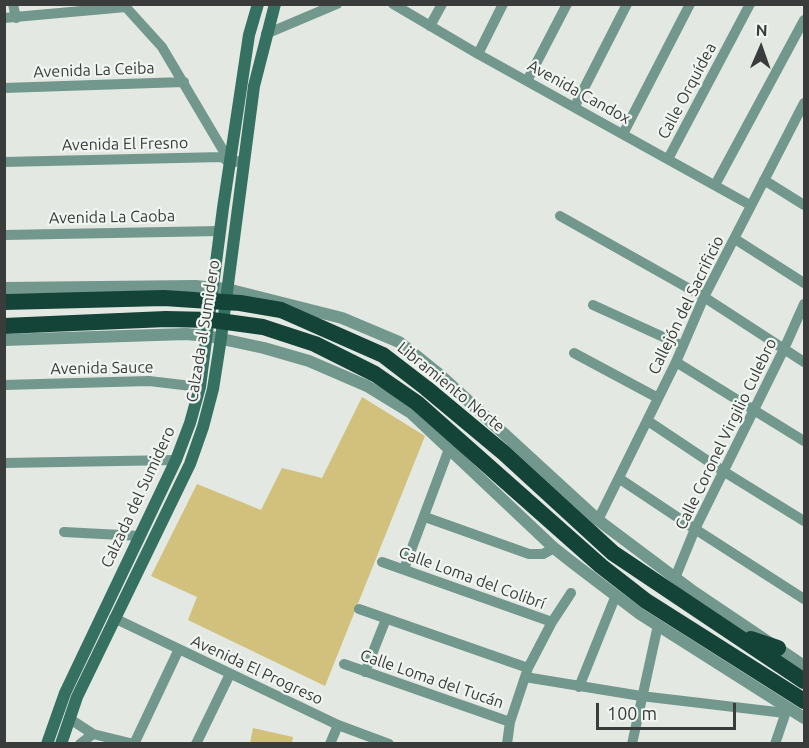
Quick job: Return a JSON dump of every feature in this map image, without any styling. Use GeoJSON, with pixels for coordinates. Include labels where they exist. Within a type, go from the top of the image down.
{"type":"FeatureCollection","features":[{"type":"Feature","properties":{"kind":"highway","name":"Libramiento Norte"},"geometry":{"type":"LineString","coordinates":[[4,302],[158,292],[266,307],[280,310],[320,326],[383,355],[426,387],[504,453],[613,553],[804,681]]}},
{"type":"Feature","properties":{"kind":"highway","name":"Libramiento Norte"},"geometry":{"type":"LineString","coordinates":[[4,326],[166,319],[212,320],[263,327],[315,344],[375,374],[417,403],[601,566],[646,601],[804,701]]}},
{"type":"Feature","properties":{"kind":"highway"},"geometry":{"type":"LineString","coordinates":[[727,631],[778,648]]}},
{"type":"Feature","properties":{"kind":"highway"},"geometry":{"type":"LineString","coordinates":[[725,652],[737,673]]}},
{"type":"Feature","properties":{"kind":"main road","name":"Calzada del Sumidero"},"geometry":{"type":"LineString","coordinates":[[47,744],[78,680],[140,536],[176,460],[190,423],[200,387],[249,35],[258,4]]}},
{"type":"Feature","properties":{"kind":"main road","name":"Calzada al Sumidero"},"geometry":{"type":"LineString","coordinates":[[61,744],[70,719],[78,680],[114,618],[190,464],[203,427],[213,389],[221,338],[254,86],[275,4]]}},
{"type":"Feature","properties":{"kind":"street"},"geometry":{"type":"LineString","coordinates":[[13,4],[10,18],[124,6],[162,47],[230,163]]}},
{"type":"Feature","properties":{"kind":"street"},"geometry":{"type":"LineString","coordinates":[[266,34],[337,4]]}},
{"type":"Feature","properties":{"kind":"street","name":"Avenida Candox"},"geometry":{"type":"LineString","coordinates":[[393,4],[478,54],[576,106],[750,205]]}},
{"type":"Feature","properties":{"kind":"street"},"geometry":{"type":"LineString","coordinates":[[430,26],[442,4]]}},
{"type":"Feature","properties":{"kind":"street"},"geometry":{"type":"LineString","coordinates":[[478,54],[503,4]]}},
{"type":"Feature","properties":{"kind":"street"},"geometry":{"type":"LineString","coordinates":[[527,81],[567,4]]}},
{"type":"Feature","properties":{"kind":"street"},"geometry":{"type":"LineString","coordinates":[[576,106],[627,4]]}},
{"type":"Feature","properties":{"kind":"street"},"geometry":{"type":"LineString","coordinates":[[623,134],[690,4]]}},
{"type":"Feature","properties":{"kind":"street","name":"Calle Orquídea"},"geometry":{"type":"LineString","coordinates":[[668,159],[750,4]]}},
{"type":"Feature","properties":{"kind":"street"},"geometry":{"type":"LineString","coordinates":[[716,185],[804,20]]}},
{"type":"Feature","properties":{"kind":"street","name":"Avenida La Ceiba"},"geometry":{"type":"LineString","coordinates":[[4,88],[184,82]]}},
{"type":"Feature","properties":{"kind":"street","name":"Callejón del Sacrificio"},"geometry":{"type":"LineString","coordinates":[[598,520],[648,421],[704,297],[804,104]]}},
{"type":"Feature","properties":{"kind":"street"},"geometry":{"type":"LineString","coordinates":[[794,122],[804,128]]}},
{"type":"Feature","properties":{"kind":"street","name":"Avenida El Fresno"},"geometry":{"type":"LineString","coordinates":[[4,162],[222,157],[230,163],[244,160]]}},
{"type":"Feature","properties":{"kind":"street"},"geometry":{"type":"LineString","coordinates":[[764,180],[804,205]]}},
{"type":"Feature","properties":{"kind":"street"},"geometry":{"type":"LineString","coordinates":[[560,216],[704,297],[804,362]]}},
{"type":"Feature","properties":{"kind":"street","name":"Avenida La Caoba"},"geometry":{"type":"LineString","coordinates":[[4,235],[220,231]]}},
{"type":"Feature","properties":{"kind":"street"},"geometry":{"type":"LineString","coordinates":[[735,239],[804,283]]}},
{"type":"Feature","properties":{"kind":"street"},"geometry":{"type":"LineString","coordinates":[[4,288],[158,292],[213,287],[227,288],[342,318],[399,342],[440,375],[598,520],[675,578],[778,648],[803,662]]}},
{"type":"Feature","properties":{"kind":"street"},"geometry":{"type":"LineString","coordinates":[[156,335],[169,323],[171,305],[162,290],[158,292]]}},
{"type":"Feature","properties":{"kind":"street"},"geometry":{"type":"LineString","coordinates":[[264,348],[247,331],[246,319],[249,313],[258,306],[288,304]]}},
{"type":"Feature","properties":{"kind":"street","name":"Calle Coronel Virgilio Culebro"},"geometry":{"type":"LineString","coordinates":[[675,578],[694,530],[784,350],[804,304]]}},
{"type":"Feature","properties":{"kind":"street"},"geometry":{"type":"LineString","coordinates":[[593,305],[683,346]]}},
{"type":"Feature","properties":{"kind":"street"},"geometry":{"type":"LineString","coordinates":[[4,340],[186,334],[208,336],[264,348],[309,361],[367,386],[411,413],[554,548],[658,625],[737,673],[786,710],[804,718]]}},
{"type":"Feature","properties":{"kind":"street"},"geometry":{"type":"LineString","coordinates":[[574,353],[658,398]]}},
{"type":"Feature","properties":{"kind":"street"},"geometry":{"type":"LineString","coordinates":[[676,362],[804,441]]}},
{"type":"Feature","properties":{"kind":"street","name":"Avenida Sauce"},"geometry":{"type":"LineString","coordinates":[[4,385],[149,381],[200,387]]}},
{"type":"Feature","properties":{"kind":"street"},"geometry":{"type":"LineString","coordinates":[[648,421],[804,521]]}},
{"type":"Feature","properties":{"kind":"street"},"geometry":{"type":"LineString","coordinates":[[404,569],[449,449]]}},
{"type":"Feature","properties":{"kind":"street"},"geometry":{"type":"LineString","coordinates":[[4,463],[176,460]]}},
{"type":"Feature","properties":{"kind":"street"},"geometry":{"type":"LineString","coordinates":[[620,479],[694,530],[804,599]]}},
{"type":"Feature","properties":{"kind":"street"},"geometry":{"type":"LineString","coordinates":[[425,518],[529,554],[543,554],[554,548]]}},
{"type":"Feature","properties":{"kind":"street"},"geometry":{"type":"LineString","coordinates":[[64,531],[140,536]]}},
{"type":"Feature","properties":{"kind":"street","name":"Calle Loma del Colibrí"},"geometry":{"type":"LineString","coordinates":[[382,562],[552,622]]}},
{"type":"Feature","properties":{"kind":"street"},"geometry":{"type":"LineString","coordinates":[[507,744],[510,722],[527,673],[552,622],[571,593]]}},
{"type":"Feature","properties":{"kind":"street"},"geometry":{"type":"LineString","coordinates":[[579,687],[616,595]]}},
{"type":"Feature","properties":{"kind":"street"},"geometry":{"type":"LineString","coordinates":[[360,609],[527,673],[579,687],[641,696],[786,710]]}},
{"type":"Feature","properties":{"kind":"street","name":"Avenida El Progreso"},"geometry":{"type":"LineString","coordinates":[[114,618],[338,725],[389,744]]}},
{"type":"Feature","properties":{"kind":"street"},"geometry":{"type":"LineString","coordinates":[[365,672],[386,619]]}},
{"type":"Feature","properties":{"kind":"street"},"geometry":{"type":"LineString","coordinates":[[632,744],[658,625]]}},
{"type":"Feature","properties":{"kind":"street"},"geometry":{"type":"LineString","coordinates":[[70,719],[93,734],[134,744],[178,649]]}},
{"type":"Feature","properties":{"kind":"street","name":"Calle Loma del Tucán"},"geometry":{"type":"LineString","coordinates":[[345,664],[510,722]]}},
{"type":"Feature","properties":{"kind":"street"},"geometry":{"type":"LineString","coordinates":[[196,744],[230,674]]}},
{"type":"Feature","properties":{"kind":"street"},"geometry":{"type":"LineString","coordinates":[[775,744],[786,710]]}},
{"type":"Feature","properties":{"kind":"street"},"geometry":{"type":"LineString","coordinates":[[330,744],[338,725]]}},
{"type":"Feature","properties":{"kind":"street"},"geometry":{"type":"LineString","coordinates":[[80,744],[93,734]]}},
{"type":"Feature","properties":{"kind":"shaded area"},"geometry":{"type":"Polygon","coordinates":[[[362,397],[425,436],[325,686],[188,620],[197,597],[151,576],[197,484],[261,510],[282,468],[322,478],[362,397]]]}},
{"type":"Feature","properties":{"kind":"shaded area"},"geometry":{"type":"Polygon","coordinates":[[[253,728],[293,737],[292,743],[250,743],[253,728]]]}}]}
